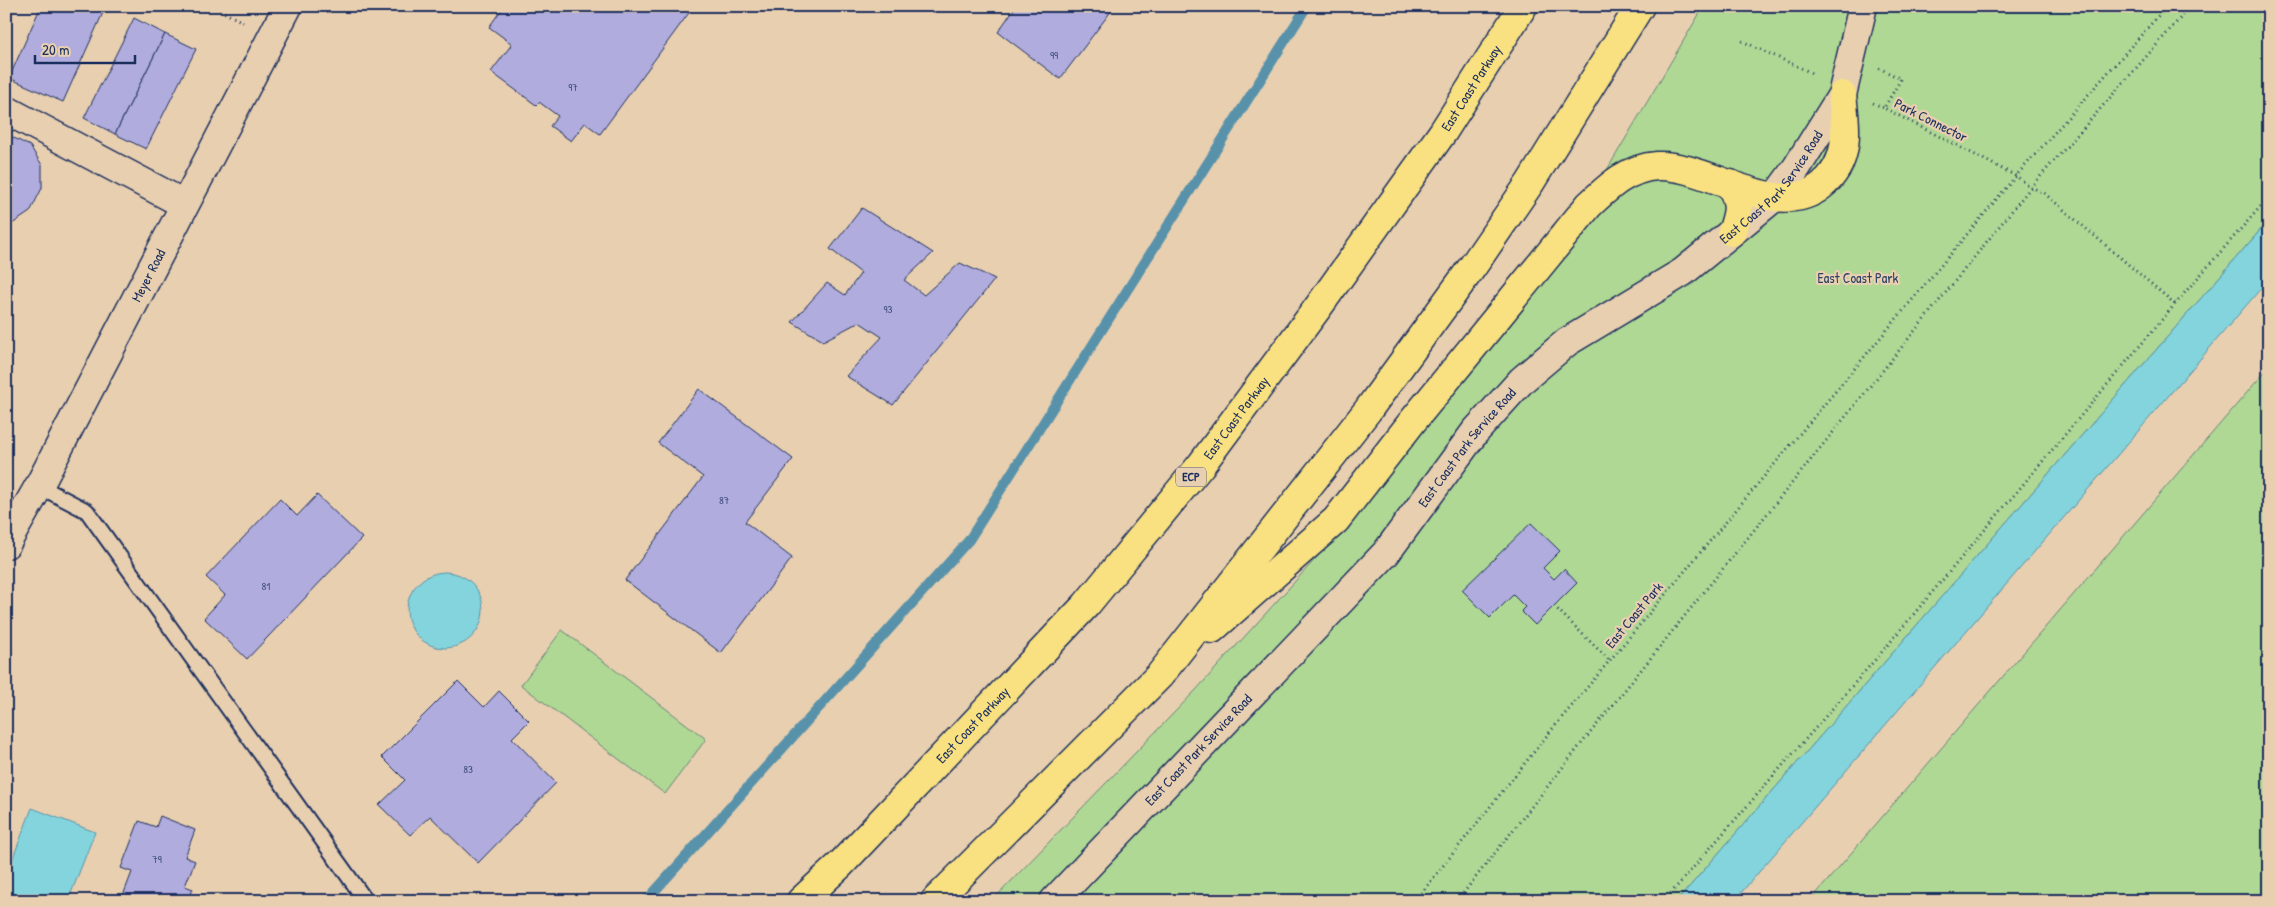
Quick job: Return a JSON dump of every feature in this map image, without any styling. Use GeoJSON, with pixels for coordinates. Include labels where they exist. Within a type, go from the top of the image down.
{"type":"FeatureCollection","features":[{"type":"Feature","properties":{"kind":"highway","name":"East Coast Parkway"},"geometry":{"type":"LineString","coordinates":[[801,901],[848,857],[1086,605],[1201,465],[1319,306],[1443,132],[1523,6]]}},
{"type":"Feature","properties":{"kind":"highway"},"geometry":{"type":"LineString","coordinates":[[1160,675],[1368,410],[1473,266],[1530,183],[1640,6]]}},
{"type":"Feature","properties":{"kind":"highway"},"geometry":{"type":"LineString","coordinates":[[935,901],[1160,675],[1336,520],[1412,422],[1589,205],[1611,184],[1635,170],[1658,166],[1682,168],[1730,184],[1776,196],[1795,198],[1805,196],[1829,180],[1839,167],[1846,128],[1843,91]]}},
{"type":"Feature","properties":{"kind":"highway"},"geometry":{"type":"LineString","coordinates":[[1730,184],[1736,196],[1739,212],[1732,232]]}},
{"type":"Feature","properties":{"kind":"street","name":"East Coast Park Service Road"},"geometry":{"type":"LineString","coordinates":[[1054,901],[1386,553],[1475,432],[1522,380],[1567,342],[1683,272],[1776,196],[1797,167],[1843,91],[1863,6]]}},
{"type":"Feature","properties":{"kind":"street","name":"Meyer Road"},"geometry":{"type":"LineString","coordinates":[[6,544],[39,486],[286,7]]}},
{"type":"Feature","properties":{"kind":"street"},"geometry":{"type":"LineString","coordinates":[[6,110],[184,204]]}},
{"type":"Feature","properties":{"kind":"lane"},"geometry":{"type":"LineString","coordinates":[[39,486],[87,511],[366,901]]}},
{"type":"Feature","properties":{"kind":"path"},"geometry":{"type":"LineString","coordinates":[[211,6],[272,37]]}},
{"type":"Feature","properties":{"kind":"path","name":"East Coast Park"},"geometry":{"type":"LineString","coordinates":[[1415,901],[1549,733],[2016,176],[2167,6]]}},
{"type":"Feature","properties":{"kind":"path"},"geometry":{"type":"LineString","coordinates":[[1457,901],[1574,753],[2031,188],[2191,6]]}},
{"type":"Feature","properties":{"kind":"path"},"geometry":{"type":"LineString","coordinates":[[1742,41],[1843,91]]}},
{"type":"Feature","properties":{"kind":"path","name":"Park Connector"},"geometry":{"type":"LineString","coordinates":[[1875,65],[1901,79],[1884,108],[2016,176]]}},
{"type":"Feature","properties":{"kind":"path"},"geometry":{"type":"LineString","coordinates":[[2016,176],[2031,188],[2044,193],[2175,304]]}},
{"type":"Feature","properties":{"kind":"path"},"geometry":{"type":"LineString","coordinates":[[1664,901],[1881,653],[2175,304],[2269,196]]}},
{"type":"Feature","properties":{"kind":"path"},"geometry":{"type":"LineString","coordinates":[[1554,606],[1610,661]]}},
{"type":"Feature","properties":{"kind":"green space","name":"East Coast Park"},"geometry":{"type":"Polygon","coordinates":[[[1704,6],[2269,6],[2269,220],[1677,901],[992,901],[1196,690],[1329,544],[1601,180],[1704,6]]]}},
{"type":"Feature","properties":{"kind":"green space"},"geometry":{"type":"Polygon","coordinates":[[[2269,367],[2269,901],[1810,901],[2269,367]]]}},
{"type":"Feature","properties":{"kind":"green space"},"geometry":{"type":"Polygon","coordinates":[[[562,630],[706,739],[665,794],[521,685],[562,630]]]}},
{"type":"Feature","properties":{"kind":"water"},"geometry":{"type":"Polygon","coordinates":[[[2269,220],[2269,279],[1734,901],[1677,901],[2269,220]]]}},
{"type":"Feature","properties":{"kind":"water"},"geometry":{"type":"Polygon","coordinates":[[[438,572],[452,572],[466,578],[477,589],[483,603],[480,625],[472,637],[452,648],[438,648],[424,642],[413,631],[407,617],[407,603],[413,589],[424,578],[438,572]]]}},
{"type":"Feature","properties":{"kind":"water"},"geometry":{"type":"Polygon","coordinates":[[[32,808],[95,832],[68,901],[6,901],[6,876],[32,808]]]}},
{"type":"Feature","properties":{"kind":"building"},"geometry":{"type":"Polygon","coordinates":[[[41,6],[106,6],[63,102],[9,78],[41,6]]]}},
{"type":"Feature","properties":{"kind":"building"},"geometry":{"type":"Polygon","coordinates":[[[504,6],[694,6],[600,134],[585,123],[571,141],[550,126],[558,116],[539,102],[536,105],[491,72],[512,44],[489,27],[504,6]]]}},
{"type":"Feature","properties":{"kind":"building"},"geometry":{"type":"Polygon","coordinates":[[[1016,6],[1115,6],[1060,79],[998,32],[1016,6]]]}},
{"type":"Feature","properties":{"kind":"building"},"geometry":{"type":"Polygon","coordinates":[[[134,18],[165,34],[115,134],[84,118],[134,18]]]}},
{"type":"Feature","properties":{"kind":"building"},"geometry":{"type":"Polygon","coordinates":[[[165,34],[196,49],[146,149],[115,134],[165,34]]]}},
{"type":"Feature","properties":{"kind":"building"},"geometry":{"type":"Polygon","coordinates":[[[6,134],[30,146],[42,165],[42,188],[30,212],[6,228],[6,134]]]}},
{"type":"Feature","properties":{"kind":"building"},"geometry":{"type":"Polygon","coordinates":[[[862,208],[933,253],[904,280],[924,295],[960,263],[995,279],[893,405],[846,376],[882,337],[859,322],[823,341],[792,322],[827,283],[845,295],[861,273],[830,249],[862,208]]]}},
{"type":"Feature","properties":{"kind":"building"},"geometry":{"type":"Polygon","coordinates":[[[699,389],[793,459],[745,522],[792,558],[721,653],[625,580],[703,477],[658,443],[699,389]]]}},
{"type":"Feature","properties":{"kind":"building"},"geometry":{"type":"Polygon","coordinates":[[[317,495],[362,538],[247,659],[204,618],[225,595],[206,577],[280,499],[297,516],[317,495]]]}},
{"type":"Feature","properties":{"kind":"building"},"geometry":{"type":"Polygon","coordinates":[[[1531,523],[1560,551],[1543,568],[1554,579],[1564,569],[1577,583],[1535,625],[1521,611],[1525,607],[1513,595],[1490,618],[1462,590],[1531,523]]]}},
{"type":"Feature","properties":{"kind":"building"},"geometry":{"type":"Polygon","coordinates":[[[458,681],[484,707],[499,691],[529,721],[512,738],[556,783],[478,863],[430,816],[410,835],[379,805],[405,780],[382,757],[458,681]]]}},
{"type":"Feature","properties":{"kind":"building"},"geometry":{"type":"Polygon","coordinates":[[[160,816],[195,830],[185,857],[195,861],[185,886],[193,889],[190,896],[198,899],[197,901],[121,901],[132,872],[121,868],[139,821],[156,827],[160,816]]]}},
{"type":"Feature","properties":{"kind":"waterway"},"geometry":{"type":"LineString","coordinates":[[646,901],[969,540],[1307,6]]}}]}
